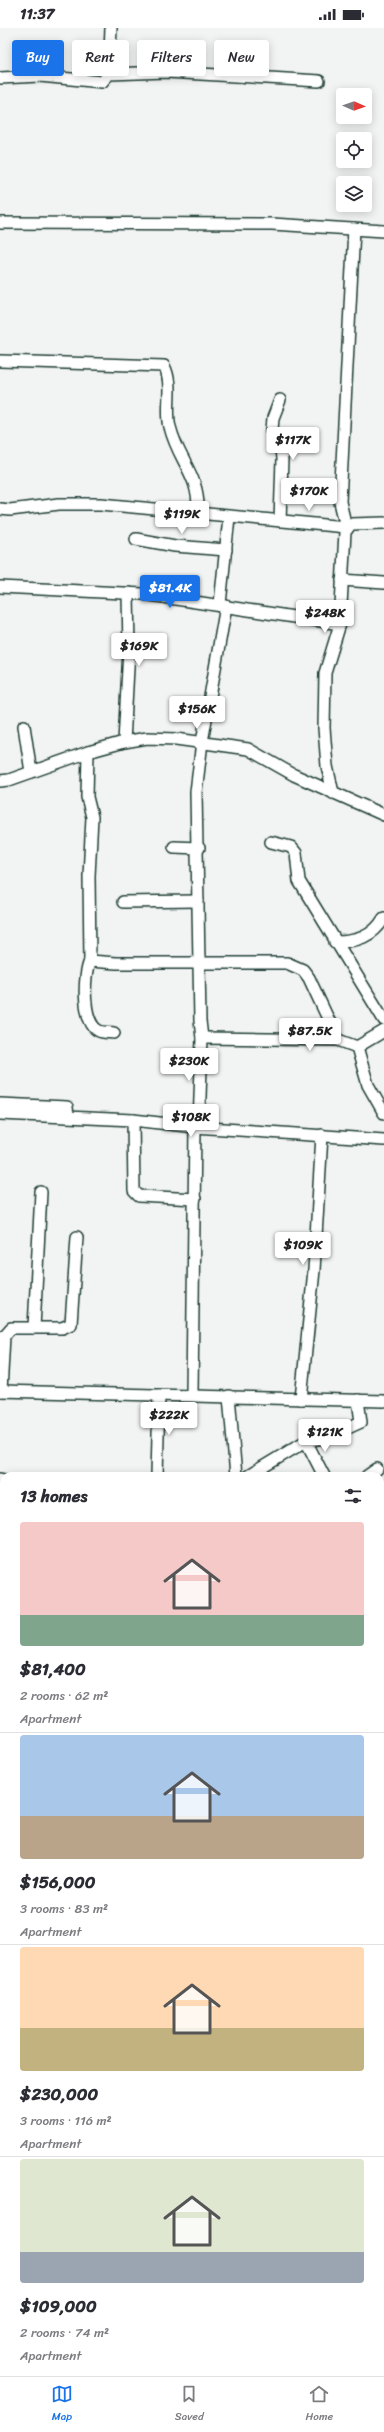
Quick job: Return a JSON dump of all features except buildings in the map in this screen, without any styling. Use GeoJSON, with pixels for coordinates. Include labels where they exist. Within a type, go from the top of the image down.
{"type":"FeatureCollection","features":[{"type":"Feature","properties":{"kind":"street"},"geometry":{"type":"LineString","coordinates":[[111,28],[111,40]]}},
{"type":"Feature","properties":{"kind":"street"},"geometry":{"type":"LineString","coordinates":[[129,73],[166,72],[319,80]]}},
{"type":"Feature","properties":{"kind":"street"},"geometry":{"type":"LineString","coordinates":[[0,78],[40,76],[102,82],[108,76]]}},
{"type":"Feature","properties":{"kind":"street"},"geometry":{"type":"LineString","coordinates":[[0,223],[272,224],[384,231]]}},
{"type":"Feature","properties":{"kind":"street"},"geometry":{"type":"LineString","coordinates":[[334,793],[327,766],[324,728],[326,674],[340,624],[346,527],[340,502],[354,229]]}},
{"type":"Feature","properties":{"kind":"street"},"geometry":{"type":"LineString","coordinates":[[0,361],[164,366],[168,384],[169,426],[183,461],[193,476],[199,497],[198,514]]}},
{"type":"Feature","properties":{"kind":"street"},"geometry":{"type":"LineString","coordinates":[[280,400],[273,418],[272,430],[281,448],[282,459],[280,521]]}},
{"type":"Feature","properties":{"kind":"street"},"geometry":{"type":"LineString","coordinates":[[0,508],[10,510],[59,504],[101,504],[346,527],[350,524],[384,523]]}},
{"type":"Feature","properties":{"kind":"street"},"geometry":{"type":"LineString","coordinates":[[192,1395],[195,1198],[202,1038],[200,1021],[198,901],[199,848],[196,792],[202,742],[223,605],[229,516]]}},
{"type":"Feature","properties":{"kind":"street"},"geometry":{"type":"LineString","coordinates":[[136,539],[175,546],[226,550]]}},
{"type":"Feature","properties":{"kind":"street"},"geometry":{"type":"LineString","coordinates":[[342,580],[384,583]]}},
{"type":"Feature","properties":{"kind":"street"},"geometry":{"type":"LineString","coordinates":[[0,587],[128,593],[223,605],[340,624]]}},
{"type":"Feature","properties":{"kind":"street"},"geometry":{"type":"LineString","coordinates":[[124,742],[129,650],[128,593]]}},
{"type":"Feature","properties":{"kind":"street"},"geometry":{"type":"LineString","coordinates":[[24,726],[31,772]]}},
{"type":"Feature","properties":{"kind":"street"},"geometry":{"type":"LineString","coordinates":[[0,781],[88,752],[124,742],[148,738],[202,742],[248,749],[294,776],[384,815]]}},
{"type":"Feature","properties":{"kind":"street"},"geometry":{"type":"LineString","coordinates":[[88,752],[87,797],[92,817],[89,884],[90,961],[87,968],[85,995],[89,1018],[94,1028],[100,1032],[114,1033]]}},
{"type":"Feature","properties":{"kind":"street"},"geometry":{"type":"LineString","coordinates":[[271,842],[292,847],[296,853],[299,881],[384,1020]]}},
{"type":"Feature","properties":{"kind":"street"},"geometry":{"type":"LineString","coordinates":[[174,847],[199,848]]}},
{"type":"Feature","properties":{"kind":"street"},"geometry":{"type":"LineString","coordinates":[[123,902],[198,901]]}},
{"type":"Feature","properties":{"kind":"street"},"geometry":{"type":"LineString","coordinates":[[335,942],[351,942],[367,937],[384,918]]}},
{"type":"Feature","properties":{"kind":"street"},"geometry":{"type":"LineString","coordinates":[[90,961],[116,963],[287,963],[303,970],[316,992],[338,1040]]}},
{"type":"Feature","properties":{"kind":"street"},"geometry":{"type":"LineString","coordinates":[[357,1047],[384,1031]]}},
{"type":"Feature","properties":{"kind":"street"},"geometry":{"type":"LineString","coordinates":[[202,1038],[338,1040],[357,1047]]}},
{"type":"Feature","properties":{"kind":"street"},"geometry":{"type":"LineString","coordinates":[[357,1047],[368,1085],[384,1112]]}},
{"type":"Feature","properties":{"kind":"street"},"geometry":{"type":"LineString","coordinates":[[0,1104],[67,1107],[68,1116]]}},
{"type":"Feature","properties":{"kind":"street"},"geometry":{"type":"LineString","coordinates":[[0,1114],[133,1120],[197,1127],[384,1140]]}},
{"type":"Feature","properties":{"kind":"street"},"geometry":{"type":"LineString","coordinates":[[133,1120],[134,1191],[139,1196],[195,1198]]}},
{"type":"Feature","properties":{"kind":"street"},"geometry":{"type":"LineString","coordinates":[[301,1399],[314,1270],[322,1135]]}},
{"type":"Feature","properties":{"kind":"street"},"geometry":{"type":"LineString","coordinates":[[34,1328],[41,1192]]}},
{"type":"Feature","properties":{"kind":"street"},"geometry":{"type":"LineString","coordinates":[[77,1237],[71,1324],[62,1328],[11,1328],[4,1336],[1,1391],[384,1401]]}},
{"type":"Feature","properties":{"kind":"street"},"geometry":{"type":"LineString","coordinates":[[157,1472],[160,1395]]}},
{"type":"Feature","properties":{"kind":"street"},"geometry":{"type":"LineString","coordinates":[[229,1396],[236,1472]]}},
{"type":"Feature","properties":{"kind":"street"},"geometry":{"type":"LineString","coordinates":[[255,1472],[306,1441],[328,1437],[361,1422],[358,1400]]}},
{"type":"Feature","properties":{"kind":"street"},"geometry":{"type":"LineString","coordinates":[[306,1441],[322,1472]]}},
{"type":"Feature","properties":{"kind":"street"},"geometry":{"type":"LineString","coordinates":[[373,1472],[377,1469]]}}]}
